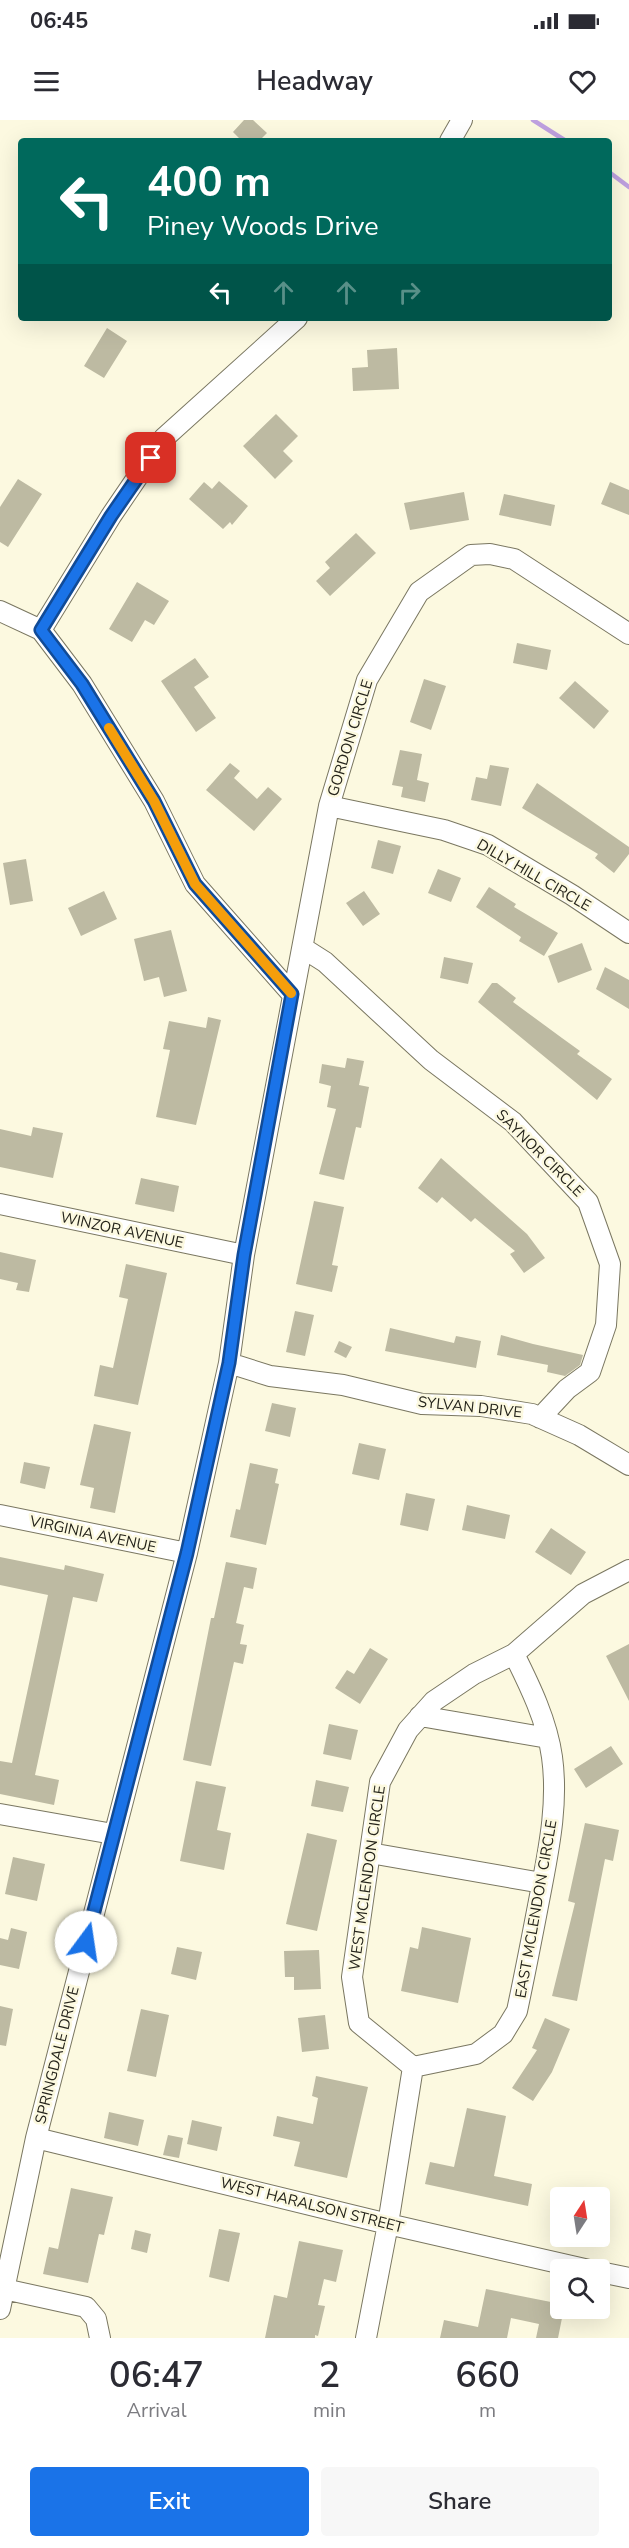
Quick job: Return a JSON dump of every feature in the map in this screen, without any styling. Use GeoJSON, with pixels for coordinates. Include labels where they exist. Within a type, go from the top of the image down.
{"type":"FeatureCollection","features":[{"type":"Feature","properties":{"kind":"street"},"geometry":{"type":"LineString","coordinates":[[452,138],[462,120]]}},
{"type":"Feature","properties":{"kind":"street"},"geometry":{"type":"LineString","coordinates":[[41,630],[111,516],[164,438],[294,321]]}},
{"type":"Feature","properties":{"kind":"street","name":"GORDON CIRCLE"},"geometry":{"type":"LineString","coordinates":[[292,994],[303,948],[329,806],[367,680],[419,592],[471,555],[490,554],[514,559],[629,634]]}},
{"type":"Feature","properties":{"kind":"street"},"geometry":{"type":"LineString","coordinates":[[0,611],[41,630],[82,684],[154,801],[195,884],[292,994]]}},
{"type":"Feature","properties":{"kind":"street","name":"DILLY HILL CIRCLE"},"geometry":{"type":"LineString","coordinates":[[329,806],[444,830],[488,845],[572,895],[629,933]]}},
{"type":"Feature","properties":{"kind":"street","name":"SAYNOR CIRCLE"},"geometry":{"type":"LineString","coordinates":[[303,948],[325,962],[431,1060],[513,1122],[588,1202],[610,1264],[606,1325],[590,1371],[567,1389],[540,1418]]}},
{"type":"Feature","properties":{"kind":"street","name":"SPRINGDALE DRIVE"},"geometry":{"type":"LineString","coordinates":[[0,2309],[36,2138],[187,1553],[229,1363],[244,1255],[292,994]]}},
{"type":"Feature","properties":{"kind":"street","name":"WINZOR AVENUE"},"geometry":{"type":"LineString","coordinates":[[0,1204],[244,1255]]}},
{"type":"Feature","properties":{"kind":"street","name":"SYLVAN DRIVE"},"geometry":{"type":"LineString","coordinates":[[229,1363],[270,1376],[343,1385],[422,1404],[481,1406],[532,1414],[579,1435],[629,1465]]}},
{"type":"Feature","properties":{"kind":"street","name":"VIRGINIA AVENUE"},"geometry":{"type":"LineString","coordinates":[[0,1515],[187,1553]]}},
{"type":"Feature","properties":{"kind":"street","name":"WEST MCLENDON CIRCLE"},"geometry":{"type":"LineString","coordinates":[[412,2067],[359,2023],[352,1977],[380,1782],[408,1730],[434,1701],[474,1674],[514,1654],[583,1594],[629,1570]]}},
{"type":"Feature","properties":{"kind":"street","name":"EAST MCLENDON CIRCLE"},"geometry":{"type":"LineString","coordinates":[[412,2067],[476,2054],[502,2034],[517,2011],[550,1847],[554,1805],[552,1758],[548,1738],[531,1688],[514,1654]]}},
{"type":"Feature","properties":{"kind":"street"},"geometry":{"type":"LineString","coordinates":[[420,1716],[548,1738]]}},
{"type":"Feature","properties":{"kind":"street"},"geometry":{"type":"LineString","coordinates":[[0,1814],[113,1834]]}},
{"type":"Feature","properties":{"kind":"street"},"geometry":{"type":"LineString","coordinates":[[370,1853],[542,1883]]}},
{"type":"Feature","properties":{"kind":"street"},"geometry":{"type":"LineString","coordinates":[[366,2338],[388,2224],[412,2067]]}},
{"type":"Feature","properties":{"kind":"street","name":"WEST HARALSON STREET"},"geometry":{"type":"LineString","coordinates":[[36,2138],[550,2261]]}},
{"type":"Feature","properties":{"kind":"street"},"geometry":{"type":"LineString","coordinates":[[610,2274],[629,2278]]}},
{"type":"Feature","properties":{"kind":"street"},"geometry":{"type":"LineString","coordinates":[[4,2289],[86,2307],[96,2319],[100,2338]]}},
{"type":"Feature","properties":{"kind":"building"},"geometry":{"type":"Polygon","coordinates":[[[244,120],[253,120],[267,133],[262,138],[239,138],[233,132],[244,120]]]}},
{"type":"Feature","properties":{"kind":"building"},"geometry":{"type":"Polygon","coordinates":[[[107,328],[127,341],[104,378],[84,366],[107,328]]]}},
{"type":"Feature","properties":{"kind":"building"},"geometry":{"type":"Polygon","coordinates":[[[397,348],[399,389],[353,391],[352,368],[368,367],[367,350],[397,348]]]}},
{"type":"Feature","properties":{"kind":"building"},"geometry":{"type":"Polygon","coordinates":[[[276,414],[298,436],[283,451],[293,461],[275,479],[243,446],[276,414]]]}},
{"type":"Feature","properties":{"kind":"building"},"geometry":{"type":"Polygon","coordinates":[[[18,479],[42,494],[8,547],[0,542],[0,507],[18,479]]]}},
{"type":"Feature","properties":{"kind":"building"},"geometry":{"type":"Polygon","coordinates":[[[219,481],[248,506],[232,525],[230,522],[223,529],[189,499],[204,482],[212,489],[219,481]]]}},
{"type":"Feature","properties":{"kind":"building"},"geometry":{"type":"Polygon","coordinates":[[[610,482],[629,490],[629,515],[601,504],[610,482]]]}},
{"type":"Feature","properties":{"kind":"building"},"geometry":{"type":"Polygon","coordinates":[[[464,492],[469,520],[410,530],[404,503],[464,492]]]}},
{"type":"Feature","properties":{"kind":"building"},"geometry":{"type":"Polygon","coordinates":[[[504,494],[555,505],[551,526],[499,515],[504,494]]]}},
{"type":"Feature","properties":{"kind":"building"},"geometry":{"type":"Polygon","coordinates":[[[356,533],[376,553],[330,596],[316,581],[330,568],[325,562],[356,533]]]}},
{"type":"Feature","properties":{"kind":"building"},"geometry":{"type":"Polygon","coordinates":[[[137,582],[169,601],[154,625],[145,620],[132,642],[109,629],[137,582]]]}},
{"type":"Feature","properties":{"kind":"building"},"geometry":{"type":"Polygon","coordinates":[[[517,643],[551,650],[547,670],[513,663],[517,643]]]}},
{"type":"Feature","properties":{"kind":"building"},"geometry":{"type":"Polygon","coordinates":[[[195,658],[209,677],[194,687],[216,718],[196,732],[161,681],[195,658]]]}},
{"type":"Feature","properties":{"kind":"building"},"geometry":{"type":"Polygon","coordinates":[[[424,679],[446,686],[431,730],[410,722],[424,679]]]}},
{"type":"Feature","properties":{"kind":"building"},"geometry":{"type":"Polygon","coordinates":[[[575,681],[609,711],[594,729],[559,698],[575,681]]]}},
{"type":"Feature","properties":{"kind":"building"},"geometry":{"type":"Polygon","coordinates":[[[400,750],[422,754],[417,780],[429,783],[425,802],[401,797],[403,787],[392,785],[400,750]]]}},
{"type":"Feature","properties":{"kind":"building"},"geometry":{"type":"Polygon","coordinates":[[[230,763],[240,771],[234,778],[257,799],[268,787],[282,799],[254,831],[206,790],[230,763]]]}},
{"type":"Feature","properties":{"kind":"building"},"geometry":{"type":"Polygon","coordinates":[[[490,765],[509,768],[501,806],[471,800],[476,777],[487,779],[490,765]]]}},
{"type":"Feature","properties":{"kind":"building"},"geometry":{"type":"Polygon","coordinates":[[[537,783],[629,847],[629,854],[614,873],[595,858],[598,854],[522,808],[537,783]]]}},
{"type":"Feature","properties":{"kind":"building"},"geometry":{"type":"Polygon","coordinates":[[[378,840],[401,846],[393,874],[371,868],[378,840]]]}},
{"type":"Feature","properties":{"kind":"building"},"geometry":{"type":"Polygon","coordinates":[[[26,859],[33,901],[10,905],[3,863],[26,859]]]}},
{"type":"Feature","properties":{"kind":"building"},"geometry":{"type":"Polygon","coordinates":[[[438,869],[461,878],[451,902],[428,893],[438,869]]]}},
{"type":"Feature","properties":{"kind":"building"},"geometry":{"type":"Polygon","coordinates":[[[489,887],[516,904],[514,907],[558,933],[544,956],[519,941],[521,937],[476,907],[489,887]]]}},
{"type":"Feature","properties":{"kind":"building"},"geometry":{"type":"Polygon","coordinates":[[[104,891],[117,919],[81,936],[68,908],[104,891]]]}},
{"type":"Feature","properties":{"kind":"building"},"geometry":{"type":"Polygon","coordinates":[[[364,891],[380,914],[363,926],[346,903],[364,891]]]}},
{"type":"Feature","properties":{"kind":"building"},"geometry":{"type":"Polygon","coordinates":[[[171,930],[187,991],[164,997],[159,977],[144,981],[134,939],[171,930]]]}},
{"type":"Feature","properties":{"kind":"building"},"geometry":{"type":"Polygon","coordinates":[[[582,943],[592,970],[558,983],[548,956],[582,943]]]}},
{"type":"Feature","properties":{"kind":"building"},"geometry":{"type":"Polygon","coordinates":[[[444,957],[473,963],[468,984],[440,978],[444,957]]]}},
{"type":"Feature","properties":{"kind":"building"},"geometry":{"type":"Polygon","coordinates":[[[605,967],[629,980],[629,1009],[596,989],[605,967]]]}},
{"type":"Feature","properties":{"kind":"building"},"geometry":{"type":"Polygon","coordinates":[[[492,983],[497,983],[516,998],[513,1002],[580,1051],[577,1054],[612,1079],[597,1100],[478,1002],[492,983]]]}},
{"type":"Feature","properties":{"kind":"building"},"geometry":{"type":"Polygon","coordinates":[[[208,1017],[221,1020],[196,1125],[156,1117],[170,1050],[163,1049],[169,1021],[206,1028],[208,1017]]]}},
{"type":"Feature","properties":{"kind":"building"},"geometry":{"type":"Polygon","coordinates":[[[347,1058],[364,1061],[359,1085],[369,1087],[361,1128],[356,1127],[344,1180],[319,1174],[336,1109],[327,1107],[331,1086],[319,1083],[322,1064],[345,1068],[347,1058]]]}},
{"type":"Feature","properties":{"kind":"building"},"geometry":{"type":"Polygon","coordinates":[[[33,1127],[63,1133],[53,1178],[0,1167],[0,1129],[31,1136],[33,1127]]]}},
{"type":"Feature","properties":{"kind":"building"},"geometry":{"type":"Polygon","coordinates":[[[441,1158],[527,1234],[545,1258],[524,1273],[510,1254],[515,1251],[475,1218],[471,1222],[442,1197],[437,1203],[418,1188],[441,1158]]]}},
{"type":"Feature","properties":{"kind":"building"},"geometry":{"type":"Polygon","coordinates":[[[141,1178],[179,1186],[174,1212],[135,1204],[141,1178]]]}},
{"type":"Feature","properties":{"kind":"building"},"geometry":{"type":"Polygon","coordinates":[[[314,1201],[344,1207],[332,1265],[338,1266],[332,1292],[296,1284],[314,1201]]]}},
{"type":"Feature","properties":{"kind":"building"},"geometry":{"type":"Polygon","coordinates":[[[0,1252],[36,1260],[29,1292],[16,1290],[18,1283],[0,1279],[0,1252]]]}},
{"type":"Feature","properties":{"kind":"building"},"geometry":{"type":"Polygon","coordinates":[[[126,1264],[167,1273],[138,1405],[94,1396],[100,1365],[113,1368],[128,1299],[119,1297],[126,1264]]]}},
{"type":"Feature","properties":{"kind":"building"},"geometry":{"type":"Polygon","coordinates":[[[295,1311],[314,1315],[305,1356],[286,1352],[295,1311]]]}},
{"type":"Feature","properties":{"kind":"building"},"geometry":{"type":"Polygon","coordinates":[[[390,1328],[454,1343],[456,1336],[481,1341],[476,1368],[385,1351],[390,1328]]]}},
{"type":"Feature","properties":{"kind":"building"},"geometry":{"type":"Polygon","coordinates":[[[501,1335],[583,1355],[580,1365],[565,1376],[547,1372],[548,1365],[497,1355],[501,1335]]]}},
{"type":"Feature","properties":{"kind":"building"},"geometry":{"type":"Polygon","coordinates":[[[339,1341],[352,1347],[346,1358],[334,1352],[339,1341]]]}},
{"type":"Feature","properties":{"kind":"building"},"geometry":{"type":"Polygon","coordinates":[[[272,1403],[296,1408],[290,1437],[265,1431],[272,1403]]]}},
{"type":"Feature","properties":{"kind":"building"},"geometry":{"type":"Polygon","coordinates":[[[94,1424],[131,1432],[115,1513],[90,1508],[94,1488],[80,1485],[94,1424]]]}},
{"type":"Feature","properties":{"kind":"building"},"geometry":{"type":"Polygon","coordinates":[[[359,1443],[386,1449],[379,1480],[352,1474],[359,1443]]]}},
{"type":"Feature","properties":{"kind":"building"},"geometry":{"type":"Polygon","coordinates":[[[24,1462],[50,1467],[45,1489],[20,1483],[24,1462]]]}},
{"type":"Feature","properties":{"kind":"building"},"geometry":{"type":"Polygon","coordinates":[[[250,1463],[278,1469],[275,1483],[279,1484],[266,1545],[230,1537],[236,1509],[240,1510],[250,1463]]]}},
{"type":"Feature","properties":{"kind":"building"},"geometry":{"type":"Polygon","coordinates":[[[406,1493],[435,1499],[428,1531],[400,1525],[406,1493]]]}},
{"type":"Feature","properties":{"kind":"building"},"geometry":{"type":"Polygon","coordinates":[[[467,1505],[510,1515],[505,1539],[462,1530],[467,1505]]]}},
{"type":"Feature","properties":{"kind":"building"},"geometry":{"type":"Polygon","coordinates":[[[551,1528],[586,1552],[571,1575],[535,1552],[551,1528]]]}},
{"type":"Feature","properties":{"kind":"building"},"geometry":{"type":"Polygon","coordinates":[[[0,1557],[64,1570],[65,1565],[104,1574],[97,1602],[73,1597],[35,1775],[59,1780],[54,1805],[0,1794],[0,1761],[12,1763],[48,1595],[0,1585],[0,1557]]]}},
{"type":"Feature","properties":{"kind":"building"},"geometry":{"type":"Polygon","coordinates":[[[226,1562],[257,1568],[253,1589],[244,1587],[236,1623],[244,1625],[240,1644],[247,1645],[243,1664],[234,1662],[211,1766],[183,1760],[211,1618],[214,1618],[226,1562]]]}},
{"type":"Feature","properties":{"kind":"building"},"geometry":{"type":"Polygon","coordinates":[[[629,1644],[629,1701],[606,1656],[629,1644]]]}},
{"type":"Feature","properties":{"kind":"building"},"geometry":{"type":"Polygon","coordinates":[[[370,1648],[388,1659],[360,1704],[335,1688],[347,1670],[354,1674],[370,1648]]]}},
{"type":"Feature","properties":{"kind":"building"},"geometry":{"type":"Polygon","coordinates":[[[329,1724],[358,1730],[351,1760],[323,1754],[329,1724]]]}},
{"type":"Feature","properties":{"kind":"building"},"geometry":{"type":"Polygon","coordinates":[[[611,1746],[623,1764],[586,1788],[574,1769],[611,1746]]]}},
{"type":"Feature","properties":{"kind":"building"},"geometry":{"type":"Polygon","coordinates":[[[316,1780],[349,1787],[343,1812],[311,1806],[316,1780]]]}},
{"type":"Feature","properties":{"kind":"building"},"geometry":{"type":"Polygon","coordinates":[[[196,1781],[226,1787],[217,1830],[231,1833],[224,1870],[180,1861],[196,1781]]]}},
{"type":"Feature","properties":{"kind":"building"},"geometry":{"type":"Polygon","coordinates":[[[585,1823],[619,1830],[613,1861],[605,1859],[577,2001],[552,1996],[575,1903],[568,1901],[585,1823]]]}},
{"type":"Feature","properties":{"kind":"building"},"geometry":{"type":"Polygon","coordinates":[[[307,1833],[337,1840],[317,1931],[286,1924],[307,1833]]]}},
{"type":"Feature","properties":{"kind":"building"},"geometry":{"type":"Polygon","coordinates":[[[13,1857],[45,1864],[37,1901],[5,1894],[13,1857]]]}},
{"type":"Feature","properties":{"kind":"building"},"geometry":{"type":"Polygon","coordinates":[[[422,1927],[471,1938],[458,2003],[401,1991],[410,1947],[418,1949],[422,1927]]]}},
{"type":"Feature","properties":{"kind":"building"},"geometry":{"type":"Polygon","coordinates":[[[11,1928],[27,1932],[19,1969],[0,1965],[0,1938],[8,1940],[11,1928]]]}},
{"type":"Feature","properties":{"kind":"building"},"geometry":{"type":"Polygon","coordinates":[[[177,1947],[202,1952],[196,1980],[171,1974],[177,1947]]]}},
{"type":"Feature","properties":{"kind":"building"},"geometry":{"type":"Polygon","coordinates":[[[319,1950],[321,1989],[294,1990],[294,1977],[285,1977],[284,1951],[319,1950]]]}},
{"type":"Feature","properties":{"kind":"building"},"geometry":{"type":"Polygon","coordinates":[[[0,2006],[13,2009],[6,2046],[0,2045],[0,2006]]]}},
{"type":"Feature","properties":{"kind":"building"},"geometry":{"type":"Polygon","coordinates":[[[141,2009],[169,2015],[156,2077],[127,2071],[141,2009]]]}},
{"type":"Feature","properties":{"kind":"building"},"geometry":{"type":"Polygon","coordinates":[[[325,2015],[329,2049],[302,2052],[298,2018],[325,2015]]]}},
{"type":"Feature","properties":{"kind":"building"},"geometry":{"type":"Polygon","coordinates":[[[545,2018],[570,2029],[552,2072],[533,2101],[512,2088],[537,2050],[532,2048],[545,2018]]]}},
{"type":"Feature","properties":{"kind":"building"},"geometry":{"type":"Polygon","coordinates":[[[316,2076],[368,2087],[347,2178],[294,2166],[300,2142],[273,2136],[277,2116],[313,2124],[318,2098],[312,2096],[316,2076]]]}},
{"type":"Feature","properties":{"kind":"building"},"geometry":{"type":"Polygon","coordinates":[[[467,2108],[506,2116],[494,2176],[532,2184],[528,2206],[425,2184],[430,2162],[454,2167],[467,2108]]]}},
{"type":"Feature","properties":{"kind":"building"},"geometry":{"type":"Polygon","coordinates":[[[109,2112],[144,2120],[138,2146],[104,2138],[109,2112]]]}},
{"type":"Feature","properties":{"kind":"building"},"geometry":{"type":"Polygon","coordinates":[[[192,2120],[222,2127],[217,2151],[187,2144],[192,2120]]]}},
{"type":"Feature","properties":{"kind":"building"},"geometry":{"type":"Polygon","coordinates":[[[168,2135],[183,2138],[179,2158],[163,2155],[168,2135]]]}},
{"type":"Feature","properties":{"kind":"building"},"geometry":{"type":"Polygon","coordinates":[[[71,2188],[113,2197],[104,2235],[99,2234],[88,2283],[43,2274],[49,2247],[58,2249],[71,2188]]]}},
{"type":"Feature","properties":{"kind":"building"},"geometry":{"type":"Polygon","coordinates":[[[219,2229],[240,2233],[229,2282],[209,2277],[219,2229]]]}},
{"type":"Feature","properties":{"kind":"building"},"geometry":{"type":"Polygon","coordinates":[[[135,2230],[151,2234],[147,2253],[131,2249],[135,2230]]]}},
{"type":"Feature","properties":{"kind":"building"},"geometry":{"type":"Polygon","coordinates":[[[299,2241],[343,2250],[336,2282],[324,2279],[318,2305],[325,2306],[318,2336],[315,2335],[315,2338],[265,2338],[274,2295],[287,2298],[299,2241]]]}},
{"type":"Feature","properties":{"kind":"building"},"geometry":{"type":"Polygon","coordinates":[[[486,2289],[550,2302],[550,2319],[562,2319],[558,2338],[536,2338],[539,2324],[511,2318],[507,2338],[440,2338],[444,2320],[478,2327],[486,2289]]]}},
{"type":"Feature","properties":{"kind":"waterway"},"geometry":{"type":"LineString","coordinates":[[533,120],[561,138]]}},
{"type":"Feature","properties":{"kind":"waterway"},"geometry":{"type":"LineString","coordinates":[[612,174],[629,187]]}},
{"type":"Feature","properties":{"kind":"slow traffic"},"geometry":{"type":"LineString","coordinates":[[109,728],[154,801],[195,884],[291,993]]}},
{"type":"Feature","properties":{"kind":"route"},"geometry":{"type":"LineString","coordinates":[[86,1942],[187,1553],[229,1363],[244,1255],[292,994],[195,884],[154,801],[82,684],[41,630],[111,516],[151,458]]}}]}
